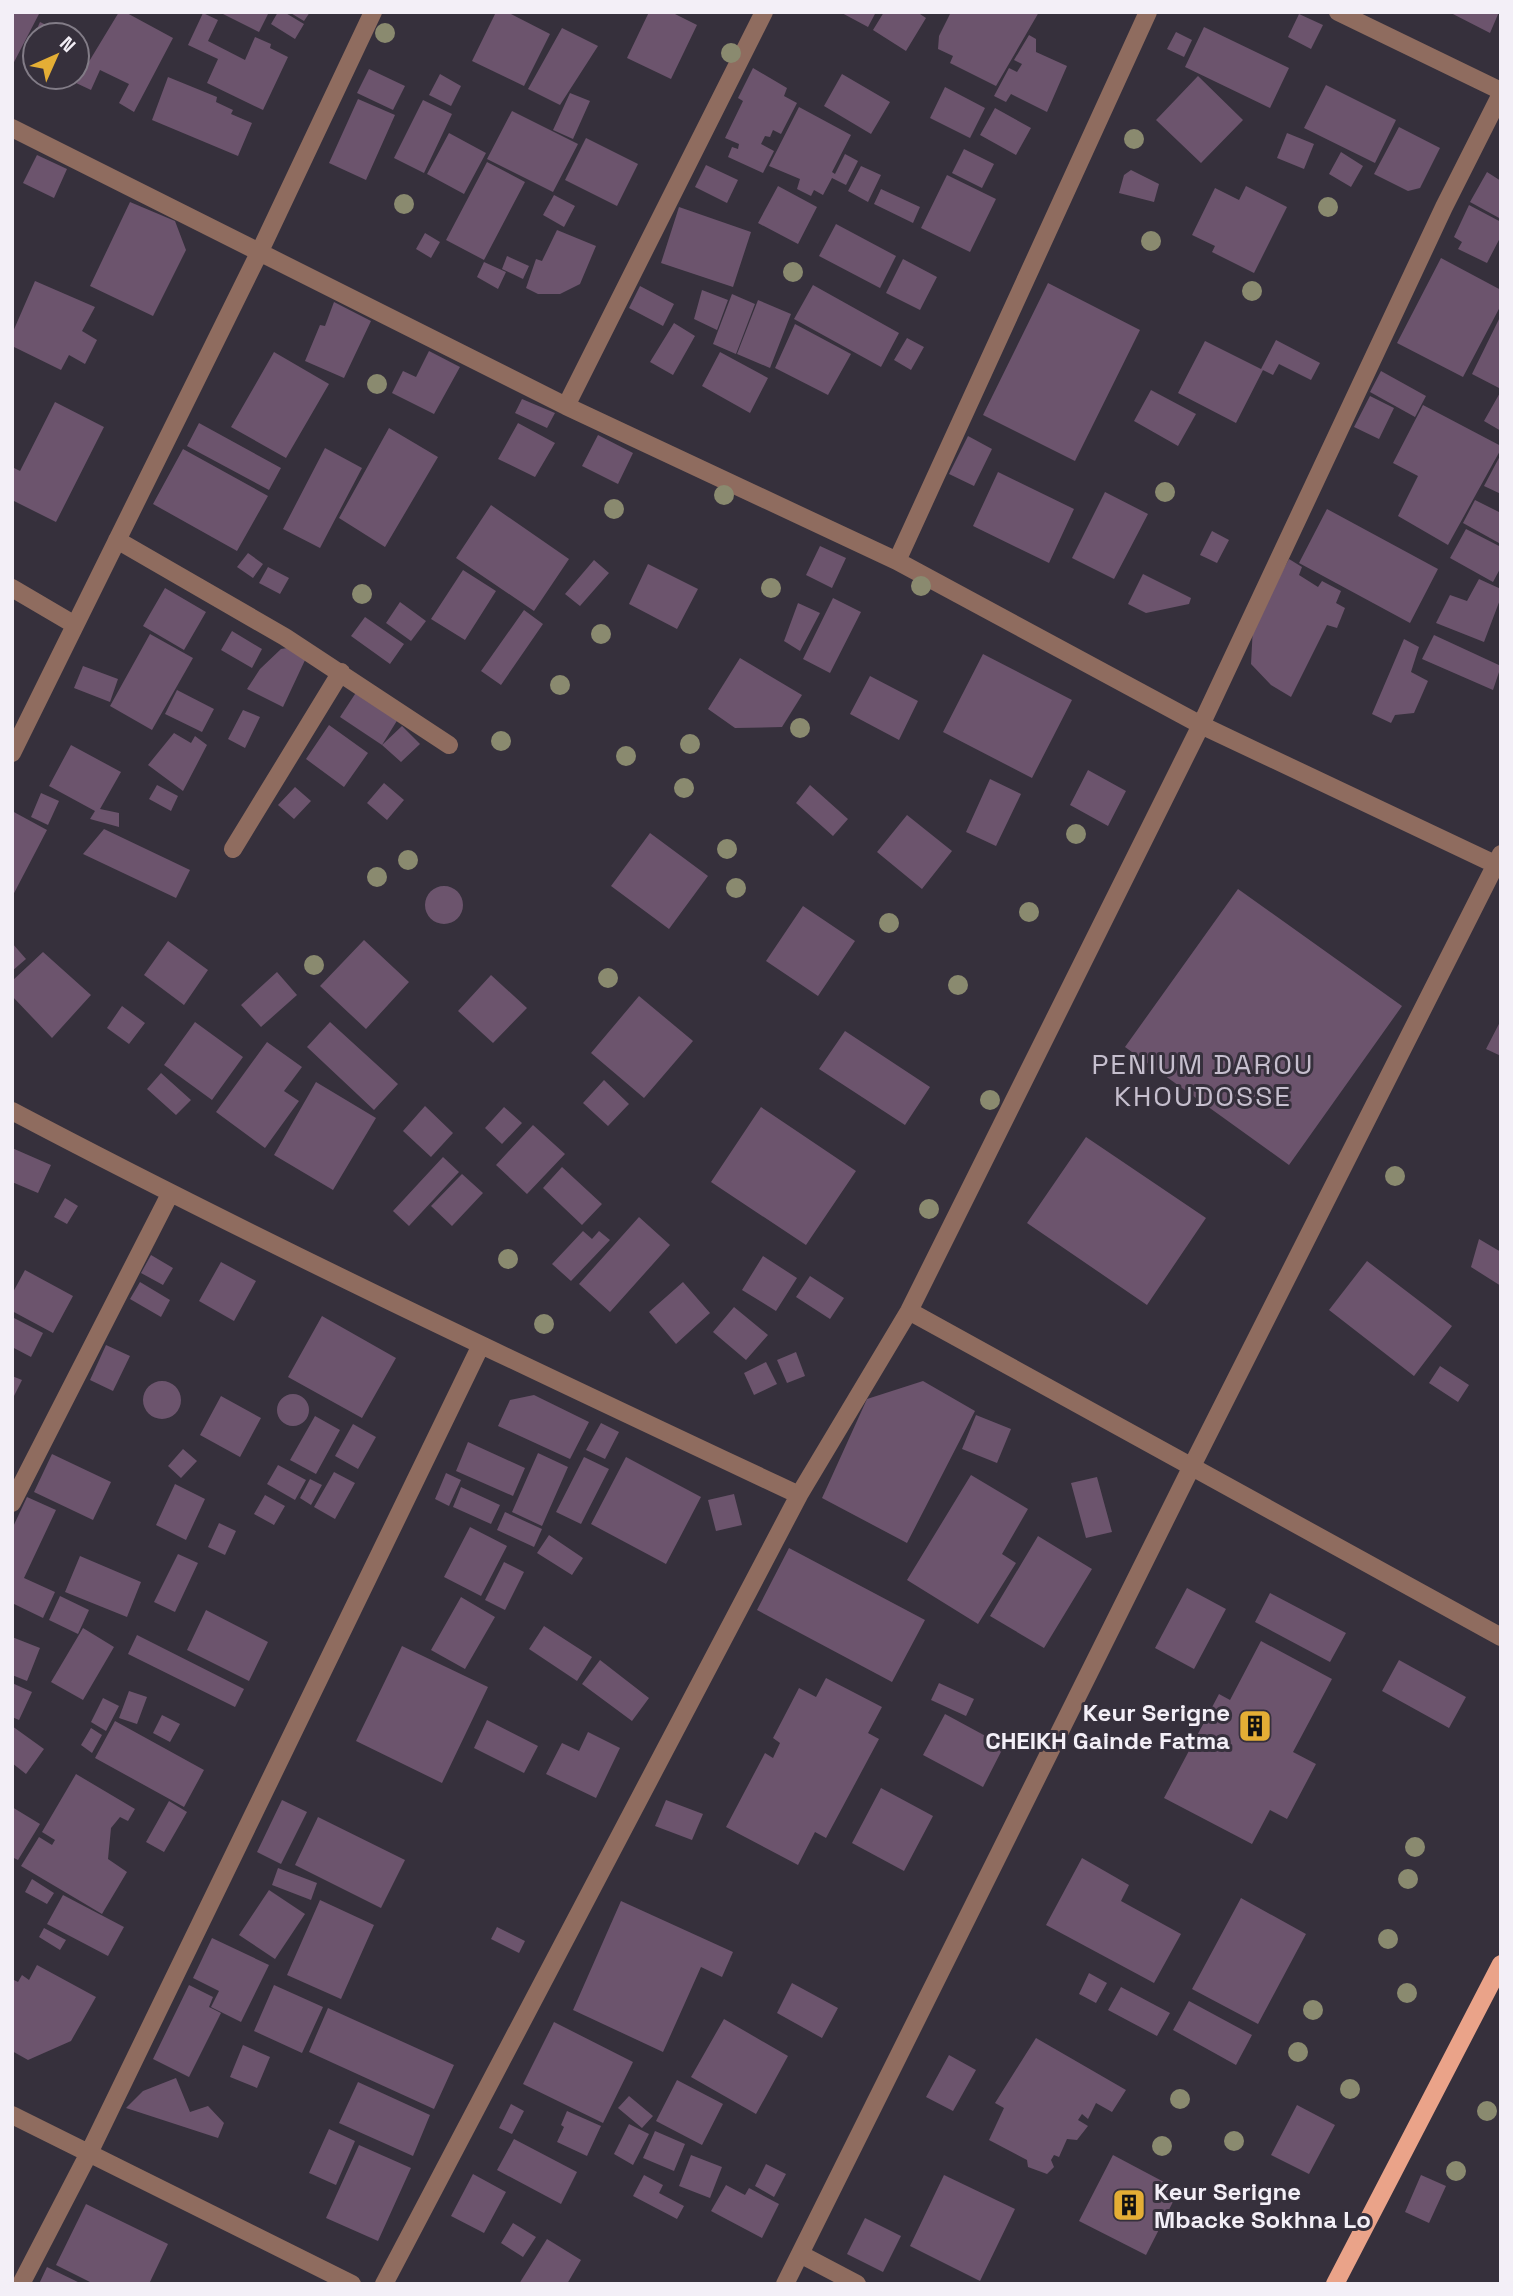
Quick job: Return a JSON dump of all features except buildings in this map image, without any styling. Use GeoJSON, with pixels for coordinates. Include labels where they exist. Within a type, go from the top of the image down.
{"type":"FeatureCollection","features":[{"type":"Feature","properties":{"kind":"main road"},"geometry":{"type":"LineString","coordinates":[[1335,2284],[1501,1964]]}},
{"type":"Feature","properties":{"kind":"street"},"geometry":{"type":"LineString","coordinates":[[12,753],[260,251],[373,12]]}},
{"type":"Feature","properties":{"kind":"street"},"geometry":{"type":"LineString","coordinates":[[566,406],[764,12]]}},
{"type":"Feature","properties":{"kind":"street"},"geometry":{"type":"LineString","coordinates":[[897,561],[1148,12]]}},
{"type":"Feature","properties":{"kind":"street"},"geometry":{"type":"LineString","coordinates":[[384,2284],[799,1495],[909,1311],[1200,725],[1444,207],[1501,93],[1338,12]]}},
{"type":"Feature","properties":{"kind":"street"},"geometry":{"type":"LineString","coordinates":[[12,128],[566,406],[897,561],[1200,725],[1499,861],[1191,1468],[785,2284]]}},
{"type":"Feature","properties":{"kind":"street"},"geometry":{"type":"LineString","coordinates":[[117,540],[285,637],[450,745]]}},
{"type":"Feature","properties":{"kind":"street"},"geometry":{"type":"LineString","coordinates":[[12,588],[75,625]]}},
{"type":"Feature","properties":{"kind":"street"},"geometry":{"type":"LineString","coordinates":[[233,849],[341,673]]}},
{"type":"Feature","properties":{"kind":"street"},"geometry":{"type":"LineString","coordinates":[[12,1111],[170,1194],[481,1346],[799,1495]]}},
{"type":"Feature","properties":{"kind":"street"},"geometry":{"type":"LineString","coordinates":[[12,1503],[170,1194]]}},
{"type":"Feature","properties":{"kind":"street"},"geometry":{"type":"LineString","coordinates":[[909,1311],[1501,1637]]}},
{"type":"Feature","properties":{"kind":"street"},"geometry":{"type":"LineString","coordinates":[[21,2284],[89,2153],[481,1346]]}},
{"type":"Feature","properties":{"kind":"street"},"geometry":{"type":"LineString","coordinates":[[12,2115],[352,2284]]}},
{"type":"Feature","properties":{"kind":"street"},"geometry":{"type":"LineString","coordinates":[[800,2254],[857,2284]]}},
{"type":"Feature","properties":{"kind":"place","name":"Keur Serigne CHEIKH Gainde Fatma"},"geometry":{"type":"Point","coordinates":[1255,1726]}},
{"type":"Feature","properties":{"kind":"place","name":"Keur Serigne Mbacke Sokhna Lo"},"geometry":{"type":"Point","coordinates":[1129,2205]}},
{"type":"Feature","properties":{"kind":"district","name":"PENIUM DAROU KHOUDOSSE"},"geometry":{"type":"Point","coordinates":[1203,1080]}}]}
